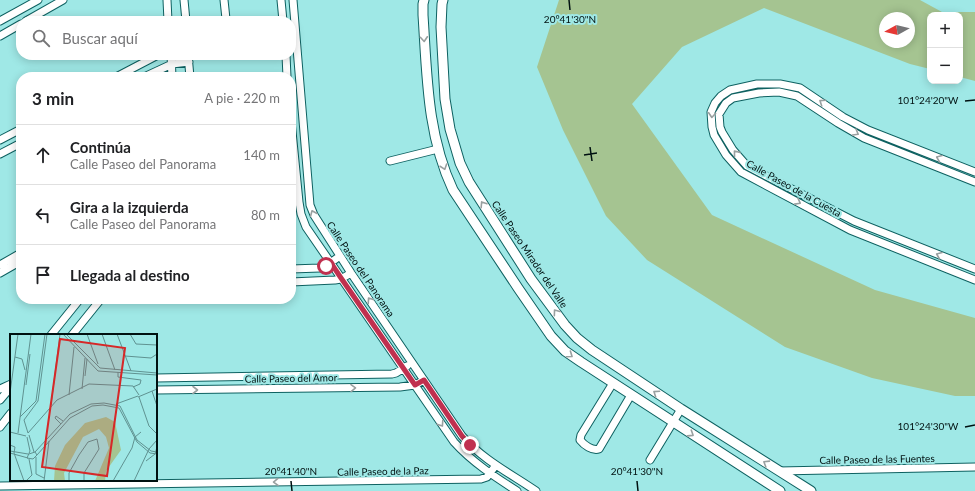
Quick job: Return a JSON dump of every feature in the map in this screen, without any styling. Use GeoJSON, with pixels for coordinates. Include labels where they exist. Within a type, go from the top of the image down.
{"type":"FeatureCollection","features":[{"type":"Feature","properties":{"kind":"street"},"geometry":{"type":"LineString","coordinates":[[0,21],[38,0]]}},
{"type":"Feature","properties":{"kind":"street"},"geometry":{"type":"LineString","coordinates":[[35,16],[62,0]]}},
{"type":"Feature","properties":{"kind":"street"},"geometry":{"type":"LineString","coordinates":[[167,0],[168,16]]}},
{"type":"Feature","properties":{"kind":"street"},"geometry":{"type":"LineString","coordinates":[[184,0],[186,16]]}},
{"type":"Feature","properties":{"kind":"street"},"geometry":{"type":"LineString","coordinates":[[224,0],[226,16]]}},
{"type":"Feature","properties":{"kind":"street"},"geometry":{"type":"LineString","coordinates":[[281,0],[283,16]]}},
{"type":"Feature","properties":{"kind":"street","name":"Calle Paseo del Panorama"},"geometry":{"type":"LineString","coordinates":[[293,0],[294,16]]}},
{"type":"Feature","properties":{"kind":"street","name":"Calle Paseo Mirador del Valle"},"geometry":{"type":"LineString","coordinates":[[443,0],[441,27],[445,99],[450,129],[460,163],[469,182],[531,279],[565,325],[577,338],[592,350],[680,409],[811,491]]}},
{"type":"Feature","properties":{"kind":"street"},"geometry":{"type":"LineString","coordinates":[[423,1],[429,101],[438,149],[448,178],[453,190],[551,336],[565,351],[780,491]]}},
{"type":"Feature","properties":{"kind":"street"},"geometry":{"type":"LineString","coordinates":[[0,36],[16,27]]}},
{"type":"Feature","properties":{"kind":"street","name":"Calle Paseo del Panorama"},"geometry":{"type":"LineString","coordinates":[[296,35],[311,210],[351,273],[462,436],[470,445],[496,465],[536,491]]}},
{"type":"Feature","properties":{"kind":"street"},"geometry":{"type":"LineString","coordinates":[[126,72],[148,60]]}},
{"type":"Feature","properties":{"kind":"street"},"geometry":{"type":"LineString","coordinates":[[172,60],[172,72]]}},
{"type":"Feature","properties":{"kind":"street"},"geometry":{"type":"LineString","coordinates":[[155,72],[183,60]]}},
{"type":"Feature","properties":{"kind":"street"},"geometry":{"type":"LineString","coordinates":[[189,60],[190,72]]}},
{"type":"Feature","properties":{"kind":"street"},"geometry":{"type":"LineString","coordinates":[[286,60],[287,72]]}},
{"type":"Feature","properties":{"kind":"street","name":"Calle Paseo de la Cuesta"},"geometry":{"type":"LineString","coordinates":[[975,172],[868,130],[843,117],[800,88],[780,84],[757,84],[730,90],[721,96],[715,103],[712,112],[712,127],[714,134],[726,155],[742,172],[850,230],[975,280]]}},
{"type":"Feature","properties":{"kind":"street","name":"Calle Paseo de la Cuesta"},"geometry":{"type":"LineString","coordinates":[[975,182],[864,138],[797,96],[779,92],[759,93],[732,98],[726,103],[719,114],[722,132],[733,150],[748,166],[854,221],[975,269]]}},
{"type":"Feature","properties":{"kind":"street"},"geometry":{"type":"LineString","coordinates":[[838,123],[843,117]]}},
{"type":"Feature","properties":{"kind":"street"},"geometry":{"type":"LineString","coordinates":[[0,140],[16,132]]}},
{"type":"Feature","properties":{"kind":"street"},"geometry":{"type":"LineString","coordinates":[[714,134],[722,132]]}},
{"type":"Feature","properties":{"kind":"street"},"geometry":{"type":"LineString","coordinates":[[0,154],[16,146]]}},
{"type":"Feature","properties":{"kind":"street"},"geometry":{"type":"LineString","coordinates":[[390,161],[438,149]]}},
{"type":"Feature","properties":{"kind":"street"},"geometry":{"type":"LineString","coordinates":[[296,172],[301,214],[306,227],[454,442],[462,451],[490,474],[518,491],[524,483]]}},
{"type":"Feature","properties":{"kind":"street"},"geometry":{"type":"LineString","coordinates":[[850,230],[854,221]]}},
{"type":"Feature","properties":{"kind":"street"},"geometry":{"type":"LineString","coordinates":[[0,265],[16,256]]}},
{"type":"Feature","properties":{"kind":"street"},"geometry":{"type":"LineString","coordinates":[[296,269],[320,268],[331,263],[340,256]]}},
{"type":"Feature","properties":{"kind":"street"},"geometry":{"type":"LineString","coordinates":[[0,273],[16,264]]}},
{"type":"Feature","properties":{"kind":"street"},"geometry":{"type":"LineString","coordinates":[[296,282],[328,281],[341,278],[351,273]]}},
{"type":"Feature","properties":{"kind":"street"},"geometry":{"type":"LineString","coordinates":[[518,288],[531,279]]}},
{"type":"Feature","properties":{"kind":"street"},"geometry":{"type":"LineString","coordinates":[[52,334],[76,304]]}},
{"type":"Feature","properties":{"kind":"street"},"geometry":{"type":"LineString","coordinates":[[73,334],[97,304]]}},
{"type":"Feature","properties":{"kind":"street","name":"Calle Paseo del Amor"},"geometry":{"type":"LineString","coordinates":[[157,378],[392,374],[404,369],[412,362]]}},
{"type":"Feature","properties":{"kind":"street","name":"Calle Paseo del Amor"},"geometry":{"type":"LineString","coordinates":[[157,390],[400,387],[415,385],[424,380]]}},
{"type":"Feature","properties":{"kind":"street"},"geometry":{"type":"LineString","coordinates":[[613,383],[581,435],[580,440],[582,443],[593,450],[599,449],[631,395]]}},
{"type":"Feature","properties":{"kind":"street"},"geometry":{"type":"LineString","coordinates":[[0,400],[7,390]]}},
{"type":"Feature","properties":{"kind":"street"},"geometry":{"type":"LineString","coordinates":[[650,460],[680,409]]}},
{"type":"Feature","properties":{"kind":"street"},"geometry":{"type":"LineString","coordinates":[[0,427],[10,414]]}},
{"type":"Feature","properties":{"kind":"street"},"geometry":{"type":"LineString","coordinates":[[490,474],[496,465]]}},
{"type":"Feature","properties":{"kind":"street","name":"Calle Paseo de las Fuentes"},"geometry":{"type":"LineString","coordinates":[[779,471],[975,467]]}},
{"type":"Feature","properties":{"kind":"street","name":"Calle Paseo de la Paz"},"geometry":{"type":"LineString","coordinates":[[0,486],[481,479],[490,474]]}},
{"type":"Feature","properties":{"kind":"green space"},"geometry":{"type":"Polygon","coordinates":[[[559,0],[920,0],[942,12],[927,12],[927,68],[910,64],[764,8],[682,47],[632,104],[712,215],[875,290],[975,318],[975,396],[955,396],[872,378],[785,347],[647,260],[606,216],[563,130],[537,67],[559,0]]]}},
{"type":"Feature","properties":{"kind":"green space"},"geometry":{"type":"Polygon","coordinates":[[[963,12],[975,12],[975,81],[963,78],[963,12]]]}},
{"type":"Feature","properties":{"kind":"route"},"geometry":{"type":"LineString","coordinates":[[326,266],[331,263],[415,385],[424,380],[462,436],[470,445]]}}]}
